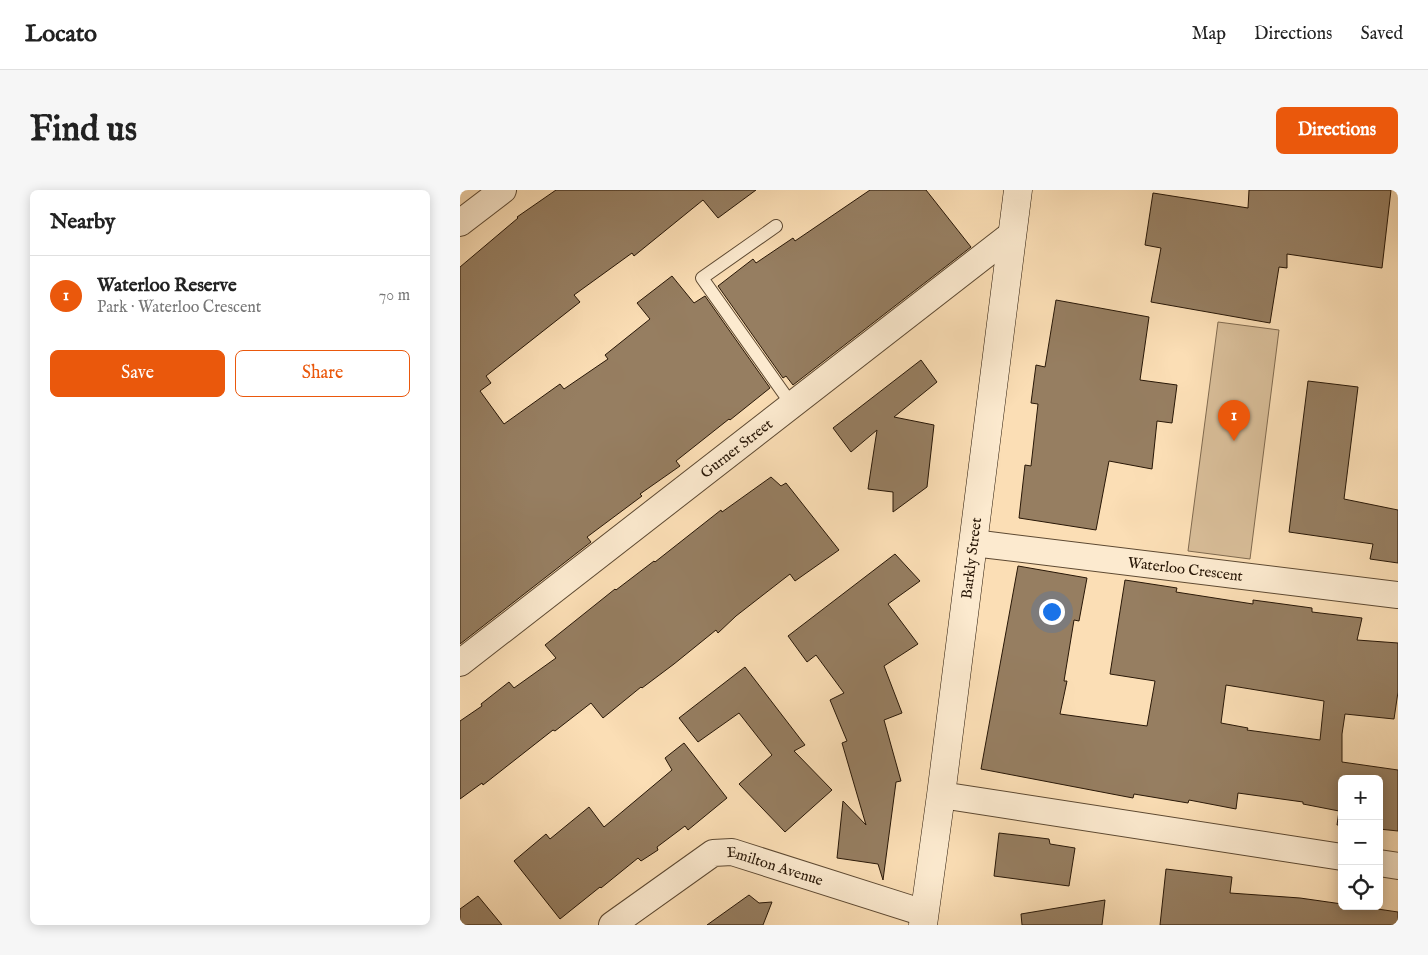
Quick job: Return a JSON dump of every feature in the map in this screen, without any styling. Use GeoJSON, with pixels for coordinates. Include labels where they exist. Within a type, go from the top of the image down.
{"type":"FeatureCollection","features":[{"type":"Feature","properties":{"kind":"main road","name":"Barkly Street"},"geometry":{"type":"LineString","coordinates":[[924,919],[1018,190]]}},
{"type":"Feature","properties":{"kind":"street"},"geometry":{"type":"LineString","coordinates":[[460,224],[503,190]]}},
{"type":"Feature","properties":{"kind":"street","name":"Gurner Street"},"geometry":{"type":"LineString","coordinates":[[460,663],[1012,234]]}},
{"type":"Feature","properties":{"kind":"street","name":"Waterloo Crescent"},"geometry":{"type":"LineString","coordinates":[[972,543],[1398,596]]}},
{"type":"Feature","properties":{"kind":"street"},"geometry":{"type":"LineString","coordinates":[[941,795],[1338,857]]}},
{"type":"Feature","properties":{"kind":"street","name":"Emilton Avenue"},"geometry":{"type":"LineString","coordinates":[[612,925],[714,853],[732,852],[924,919]]}},
{"type":"Feature","properties":{"kind":"street"},"geometry":{"type":"LineString","coordinates":[[1383,864],[1398,866]]}},
{"type":"Feature","properties":{"kind":"lane"},"geometry":{"type":"LineString","coordinates":[[776,226],[702,278],[792,405]]}},
{"type":"Feature","properties":{"kind":"shaded area"},"geometry":{"type":"Polygon","coordinates":[[[1218,322],[1279,330],[1250,559],[1188,551],[1218,322]]]}},
{"type":"Feature","properties":{"kind":"building"},"geometry":{"type":"Polygon","coordinates":[[[556,190],[756,190],[718,218],[703,200],[634,256],[632,253],[574,295],[580,302],[486,376],[491,383],[480,391],[504,424],[560,384],[564,389],[608,359],[605,355],[650,319],[637,303],[672,276],[694,303],[705,296],[770,388],[676,461],[680,466],[640,494],[642,496],[587,537],[591,542],[460,644],[460,267],[517,217],[556,190]]]}},
{"type":"Feature","properties":{"kind":"building"},"geometry":{"type":"Polygon","coordinates":[[[870,190],[926,190],[971,247],[793,385],[786,376],[783,378],[718,286],[753,259],[756,263],[793,238],[795,241],[870,190]]]}},
{"type":"Feature","properties":{"kind":"building"},"geometry":{"type":"Polygon","coordinates":[[[1249,190],[1391,190],[1382,268],[1287,254],[1287,268],[1279,267],[1270,323],[1151,302],[1161,248],[1145,245],[1153,193],[1248,208],[1249,190]]]}},
{"type":"Feature","properties":{"kind":"building"},"geometry":{"type":"Polygon","coordinates":[[[1056,300],[1149,317],[1140,380],[1177,385],[1172,423],[1157,421],[1152,469],[1109,461],[1096,530],[1019,518],[1025,465],[1031,466],[1038,404],[1031,403],[1036,365],[1045,367],[1056,300]]]}},
{"type":"Feature","properties":{"kind":"building"},"geometry":{"type":"Polygon","coordinates":[[[921,360],[937,382],[894,417],[934,425],[927,487],[893,512],[893,492],[868,489],[877,430],[851,452],[833,428],[921,360]]]}},
{"type":"Feature","properties":{"kind":"building"},"geometry":{"type":"Polygon","coordinates":[[[1308,381],[1358,387],[1344,499],[1398,510],[1398,563],[1370,559],[1373,544],[1289,532],[1308,381]]]}},
{"type":"Feature","properties":{"kind":"building"},"geometry":{"type":"Polygon","coordinates":[[[771,477],[781,486],[786,483],[839,550],[795,581],[790,574],[736,616],[718,633],[716,630],[603,718],[591,703],[483,785],[482,783],[460,799],[460,721],[482,706],[481,704],[509,682],[514,688],[556,658],[545,645],[615,589],[655,562],[721,510],[722,512],[771,477]]]}},
{"type":"Feature","properties":{"kind":"building"},"geometry":{"type":"Polygon","coordinates":[[[895,554],[920,581],[888,604],[918,644],[884,666],[902,713],[884,720],[901,781],[896,782],[883,880],[878,864],[837,858],[843,801],[866,825],[842,743],[847,741],[830,700],[844,693],[816,655],[807,662],[788,636],[895,554]]]}},
{"type":"Feature","properties":{"kind":"building"},"geometry":{"type":"Polygon","coordinates":[[[1018,566],[1087,578],[1079,621],[1074,620],[1064,681],[1067,681],[1060,714],[1147,726],[1155,681],[1110,674],[1125,580],[1177,588],[1176,592],[1253,604],[1253,600],[1312,608],[1312,612],[1362,618],[1357,640],[1398,643],[1398,692],[1394,719],[1345,714],[1342,734],[1342,762],[1398,770],[1398,831],[1383,829],[1383,775],[1338,775],[1338,811],[1303,804],[1303,802],[1238,793],[1236,809],[1189,800],[1188,803],[1134,794],[1133,798],[981,769],[1018,566]],[[1226,685],[1221,723],[1248,728],[1247,730],[1320,740],[1324,701],[1226,685]]]}},
{"type":"Feature","properties":{"kind":"building"},"geometry":{"type":"Polygon","coordinates":[[[745,667],[805,745],[794,751],[832,790],[785,832],[739,784],[772,755],[739,713],[698,742],[679,718],[745,667]]]}},
{"type":"Feature","properties":{"kind":"building"},"geometry":{"type":"Polygon","coordinates":[[[684,743],[727,798],[688,830],[685,826],[657,847],[658,850],[641,861],[638,858],[560,919],[514,861],[546,834],[550,839],[589,807],[604,827],[672,770],[665,758],[684,743]]]}},
{"type":"Feature","properties":{"kind":"building"},"geometry":{"type":"Polygon","coordinates":[[[999,833],[1049,839],[1050,844],[1075,848],[1069,886],[994,876],[999,833]]]}},
{"type":"Feature","properties":{"kind":"building"},"geometry":{"type":"Polygon","coordinates":[[[1166,869],[1232,877],[1230,893],[1300,898],[1338,903],[1338,910],[1383,910],[1398,912],[1398,925],[1160,925],[1166,869]]]}},
{"type":"Feature","properties":{"kind":"building"},"geometry":{"type":"Polygon","coordinates":[[[749,895],[759,903],[772,902],[763,925],[707,925],[749,895]]]}},
{"type":"Feature","properties":{"kind":"building"},"geometry":{"type":"Polygon","coordinates":[[[478,896],[502,925],[460,925],[460,909],[478,896]]]}},
{"type":"Feature","properties":{"kind":"building"},"geometry":{"type":"Polygon","coordinates":[[[1105,900],[1102,925],[1022,925],[1021,914],[1105,900]]]}},
{"type":"Feature","properties":{"kind":"place","name":"Waterloo Reserve"},"geometry":{"type":"Point","coordinates":[1234,441]}}]}
